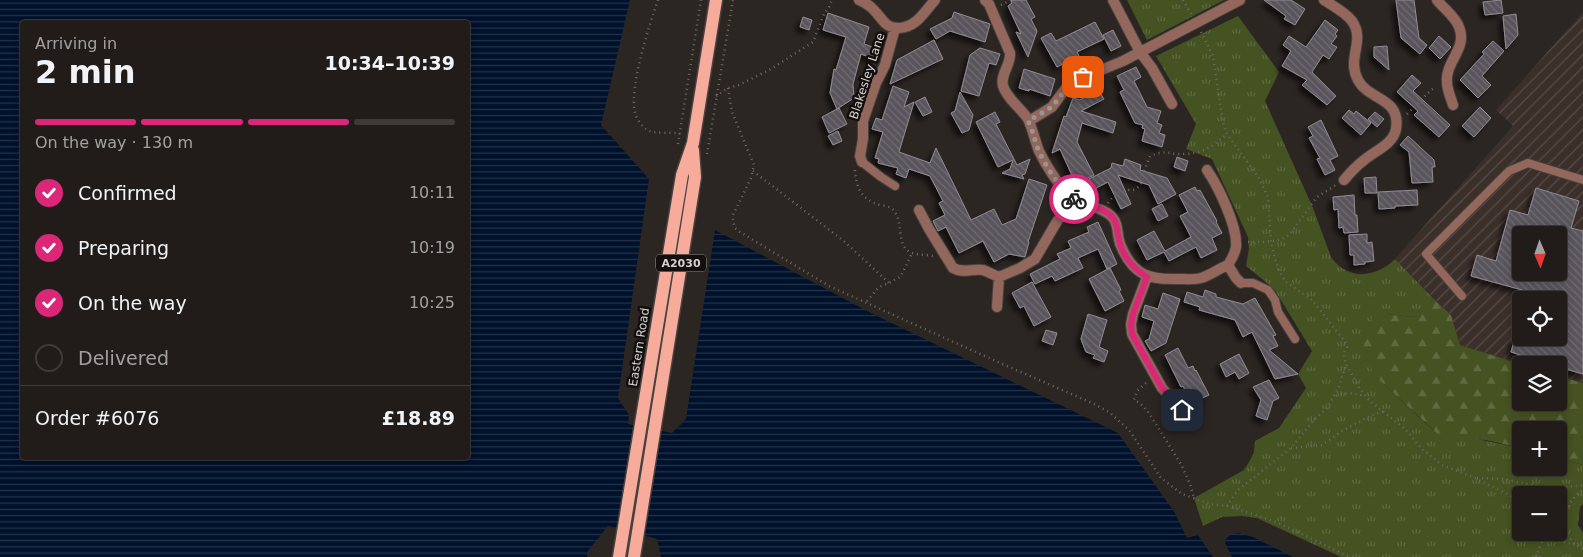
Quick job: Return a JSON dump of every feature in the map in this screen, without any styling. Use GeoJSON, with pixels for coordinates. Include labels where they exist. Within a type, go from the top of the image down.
{"type":"FeatureCollection","features":[{"type":"Feature","properties":{"kind":"main road","name":"Eastern Road"},"geometry":{"type":"LineString","coordinates":[[619,557],[682,175],[693,143],[716,0]]}},
{"type":"Feature","properties":{"kind":"main road","name":"Eastern Road"},"geometry":{"type":"LineString","coordinates":[[634,557],[695,177],[693,143]]}},
{"type":"Feature","properties":{"kind":"street","name":"Blakesley Lane"},"geometry":{"type":"LineString","coordinates":[[859,0],[873,8],[889,26],[895,28],[910,26],[916,23],[935,0]]}},
{"type":"Feature","properties":{"kind":"street"},"geometry":{"type":"LineString","coordinates":[[985,0],[989,4],[1010,53],[1010,60],[1003,80],[1004,88],[1028,121],[1043,160],[1073,198],[1103,210],[1114,218],[1119,242],[1127,258],[1147,277],[1172,280],[1202,278],[1228,265],[1235,253],[1236,242],[1233,227],[1218,185],[1207,170]]}},
{"type":"Feature","properties":{"kind":"street"},"geometry":{"type":"LineString","coordinates":[[1113,0],[1140,52],[1152,68],[1172,104]]}},
{"type":"Feature","properties":{"kind":"street"},"geometry":{"type":"LineString","coordinates":[[1028,121],[1052,107],[1066,88],[1075,81],[1115,65],[1240,0]]}},
{"type":"Feature","properties":{"kind":"street"},"geometry":{"type":"LineString","coordinates":[[1324,0],[1347,17],[1355,26],[1358,37],[1353,62],[1355,72],[1360,83],[1390,105],[1395,117],[1395,132],[1390,140],[1364,160],[1344,180]]}},
{"type":"Feature","properties":{"kind":"street"},"geometry":{"type":"LineString","coordinates":[[1437,0],[1459,25],[1461,35],[1460,47],[1450,66],[1447,83],[1453,105]]}},
{"type":"Feature","properties":{"kind":"street","name":"Blakesley Lane"},"geometry":{"type":"LineString","coordinates":[[862,162],[860,156],[863,139],[863,120],[876,83],[885,65],[895,28]]}},
{"type":"Feature","properties":{"kind":"street"},"geometry":{"type":"LineString","coordinates":[[919,210],[928,229],[953,268],[959,271],[979,270],[999,276],[1015,271],[1040,254],[1056,223],[1073,198]]}},
{"type":"Feature","properties":{"kind":"street"},"geometry":{"type":"LineString","coordinates":[[1228,265],[1241,283]]}},
{"type":"Feature","properties":{"kind":"street"},"geometry":{"type":"LineString","coordinates":[[998,307],[999,276]]}},
{"type":"Feature","properties":{"kind":"street"},"geometry":{"type":"LineString","coordinates":[[1147,277],[1137,301],[1131,329],[1136,342],[1162,388],[1182,410]]}},
{"type":"Feature","properties":{"kind":"lane"},"geometry":{"type":"LineString","coordinates":[[862,162],[895,186]]}},
{"type":"Feature","properties":{"kind":"lane"},"geometry":{"type":"LineString","coordinates":[[1462,296],[1426,254],[1509,172],[1528,163],[1583,180]]}},
{"type":"Feature","properties":{"kind":"lane"},"geometry":{"type":"LineString","coordinates":[[1241,283],[1253,283],[1268,290],[1275,300],[1278,312],[1295,339]]}},
{"type":"Feature","properties":{"kind":"path"},"geometry":{"type":"LineString","coordinates":[[658,0],[646,36],[634,93],[635,115],[646,129],[656,132],[680,134],[700,0]]}},
{"type":"Feature","properties":{"kind":"path"},"geometry":{"type":"LineString","coordinates":[[733,0],[716,96],[728,88],[739,85],[771,69],[814,42],[824,14],[832,0]]}},
{"type":"Feature","properties":{"kind":"path"},"geometry":{"type":"LineString","coordinates":[[1183,0],[1210,47],[1213,56],[1223,124],[1227,134],[1258,177],[1268,197],[1271,241],[1275,259],[1286,282],[1312,300],[1346,343],[1347,347],[1343,354],[1346,364],[1360,389],[1370,401],[1405,429],[1423,450],[1442,465],[1475,478],[1512,496]]}},
{"type":"Feature","properties":{"kind":"path"},"geometry":{"type":"LineString","coordinates":[[1395,117],[1406,115],[1431,90],[1447,83]]}},
{"type":"Feature","properties":{"kind":"path"},"geometry":{"type":"LineString","coordinates":[[728,88],[732,112],[754,165],[751,178],[733,214],[735,228],[829,286],[1109,412],[1129,430],[1161,478],[1182,494],[1210,504],[1227,506],[1276,522],[1345,556],[1352,557]]}},
{"type":"Feature","properties":{"kind":"path"},"geometry":{"type":"LineString","coordinates":[[1144,171],[1150,156],[1165,151],[1184,154],[1199,152],[1212,147],[1227,134]]}},
{"type":"Feature","properties":{"kind":"path"},"geometry":{"type":"LineString","coordinates":[[862,162],[855,169],[856,183],[859,190],[870,201],[892,208],[896,214],[903,244],[906,249],[912,253],[947,259]]}},
{"type":"Feature","properties":{"kind":"path"},"geometry":{"type":"LineString","coordinates":[[753,171],[845,242],[889,283]]}},
{"type":"Feature","properties":{"kind":"path"},"geometry":{"type":"LineString","coordinates":[[1236,242],[1284,239],[1317,197],[1344,180]]}},
{"type":"Feature","properties":{"kind":"path"},"geometry":{"type":"LineString","coordinates":[[1103,210],[1114,196],[1122,190],[1131,191],[1137,188],[1141,182]]}},
{"type":"Feature","properties":{"kind":"path"},"geometry":{"type":"LineString","coordinates":[[867,302],[878,287],[900,277],[912,253]]}},
{"type":"Feature","properties":{"kind":"path"},"geometry":{"type":"LineString","coordinates":[[1227,506],[1238,490],[1291,448],[1327,408],[1339,387],[1346,364]]}},
{"type":"Feature","properties":{"kind":"path"},"geometry":{"type":"LineString","coordinates":[[1154,375],[1137,391],[1134,400],[1140,403],[1148,413],[1182,466],[1194,498]]}},
{"type":"Feature","properties":{"kind":"path"},"geometry":{"type":"LineString","coordinates":[[1334,397],[1351,393],[1366,396]]}},
{"type":"Feature","properties":{"kind":"path"},"geometry":{"type":"LineString","coordinates":[[1291,448],[1322,446],[1342,431],[1370,416],[1384,411]]}},
{"type":"Feature","properties":{"kind":"path"},"geometry":{"type":"LineString","coordinates":[[1475,478],[1504,479],[1538,486]]}},
{"type":"Feature","properties":{"kind":"path"},"geometry":{"type":"LineString","coordinates":[[1567,487],[1583,485]]}},
{"type":"Feature","properties":{"kind":"path"},"geometry":{"type":"LineString","coordinates":[[1567,507],[1583,489]]}},
{"type":"Feature","properties":{"kind":"path"},"geometry":{"type":"LineString","coordinates":[[1567,535],[1583,549]]}},
{"type":"Feature","properties":{"kind":"path"},"geometry":{"type":"LineString","coordinates":[[1536,557],[1543,541]]}},
{"type":"Feature","properties":{"kind":"path"},"geometry":{"type":"LineString","coordinates":[[1556,541],[1575,544]]}},
{"type":"Feature","properties":{"kind":"shaded area"},"geometry":{"type":"Polygon","coordinates":[[[1583,12],[1583,383],[1567,378],[1567,356],[1512,356],[1512,361],[1460,345],[1451,315],[1395,259],[1513,126],[1496,110],[1583,12]]]}},
{"type":"Feature","properties":{"kind":"green space"},"geometry":{"type":"Polygon","coordinates":[[[1127,0],[1224,0],[1147,40],[1127,0]]]}},
{"type":"Feature","properties":{"kind":"green space"},"geometry":{"type":"Polygon","coordinates":[[[1238,16],[1279,72],[1265,101],[1313,208],[1331,257],[1346,270],[1362,274],[1379,270],[1395,259],[1433,298],[1420,315],[1412,317],[1387,314],[1377,378],[1433,430],[1512,446],[1512,476],[1567,476],[1567,460],[1583,465],[1583,504],[1580,507],[1578,525],[1583,533],[1583,557],[1341,557],[1257,518],[1242,516],[1222,517],[1203,526],[1194,498],[1244,470],[1254,452],[1255,441],[1279,428],[1306,388],[1298,374],[1312,351],[1276,292],[1246,266],[1249,248],[1248,237],[1212,159],[1186,149],[1196,124],[1156,56],[1238,16]]]}},
{"type":"Feature","properties":{"kind":"green space"},"geometry":{"type":"Polygon","coordinates":[[[1433,298],[1451,315],[1460,345],[1512,361],[1512,411],[1567,411],[1567,378],[1583,383],[1583,465],[1567,460],[1567,421],[1512,421],[1512,446],[1486,440],[1440,436],[1377,378],[1370,368],[1358,339],[1366,331],[1372,317],[1379,314],[1412,317],[1419,315],[1433,298]]]}},
{"type":"Feature","properties":{"kind":"water"},"geometry":{"type":"Polygon","coordinates":[[[0,0],[630,0],[601,125],[649,179],[618,398],[629,415],[628,424],[672,433],[686,419],[715,230],[871,313],[1118,433],[1175,513],[1187,538],[1198,535],[1213,557],[661,557],[657,539],[608,526],[588,551],[587,557],[0,557],[0,0]]]}},
{"type":"Feature","properties":{"kind":"water"},"geometry":{"type":"Polygon","coordinates":[[[1239,533],[1253,537],[1293,557],[1232,557],[1225,543],[1226,539],[1231,534],[1239,533]]]}},
{"type":"Feature","properties":{"kind":"building"},"geometry":{"type":"Polygon","coordinates":[[[1011,0],[1026,0],[1035,17],[1031,19],[1037,31],[1028,57],[1016,32],[1021,34],[1008,6],[1012,3],[1011,0]]]}},
{"type":"Feature","properties":{"kind":"building"},"geometry":{"type":"Polygon","coordinates":[[[1264,0],[1291,0],[1305,9],[1295,25],[1284,19],[1286,16],[1264,0]]]}},
{"type":"Feature","properties":{"kind":"building"},"geometry":{"type":"Polygon","coordinates":[[[1396,0],[1414,0],[1419,38],[1427,45],[1420,54],[1401,38],[1396,0]]]}},
{"type":"Feature","properties":{"kind":"building"},"geometry":{"type":"Polygon","coordinates":[[[1501,0],[1503,13],[1485,15],[1483,2],[1501,0]]]}},
{"type":"Feature","properties":{"kind":"building"},"geometry":{"type":"Polygon","coordinates":[[[954,12],[990,24],[985,42],[950,31],[936,39],[930,29],[952,18],[954,12]]]}},
{"type":"Feature","properties":{"kind":"building"},"geometry":{"type":"Polygon","coordinates":[[[828,13],[869,27],[864,44],[878,49],[874,59],[861,54],[853,84],[854,98],[837,109],[830,93],[834,69],[836,70],[846,37],[823,30],[828,13]]]}},
{"type":"Feature","properties":{"kind":"building"},"geometry":{"type":"Polygon","coordinates":[[[1516,14],[1518,35],[1506,49],[1503,16],[1516,14]]]}},
{"type":"Feature","properties":{"kind":"building"},"geometry":{"type":"Polygon","coordinates":[[[803,17],[812,20],[809,30],[800,27],[803,17]]]}},
{"type":"Feature","properties":{"kind":"building"},"geometry":{"type":"Polygon","coordinates":[[[1325,20],[1338,30],[1335,34],[1337,36],[1331,44],[1337,47],[1329,59],[1323,55],[1312,72],[1336,96],[1327,105],[1302,85],[1307,80],[1282,66],[1291,51],[1283,45],[1289,36],[1306,47],[1325,20]]]}},
{"type":"Feature","properties":{"kind":"building"},"geometry":{"type":"Polygon","coordinates":[[[1095,22],[1104,39],[1077,52],[1079,56],[1057,67],[1041,38],[1051,33],[1056,41],[1095,22]]]}},
{"type":"Feature","properties":{"kind":"building"},"geometry":{"type":"Polygon","coordinates":[[[1113,30],[1121,46],[1111,51],[1103,35],[1113,30]]]}},
{"type":"Feature","properties":{"kind":"building"},"geometry":{"type":"Polygon","coordinates":[[[1439,36],[1451,47],[1440,59],[1429,48],[1439,36]]]}},
{"type":"Feature","properties":{"kind":"building"},"geometry":{"type":"Polygon","coordinates":[[[934,40],[943,59],[890,84],[897,60],[934,40]]]}},
{"type":"Feature","properties":{"kind":"building"},"geometry":{"type":"Polygon","coordinates":[[[1493,41],[1504,51],[1482,76],[1491,85],[1478,98],[1460,80],[1484,54],[1482,52],[1493,41]]]}},
{"type":"Feature","properties":{"kind":"building"},"geometry":{"type":"Polygon","coordinates":[[[1387,46],[1389,70],[1374,57],[1374,47],[1387,46]]]}},
{"type":"Feature","properties":{"kind":"building"},"geometry":{"type":"Polygon","coordinates":[[[980,48],[1000,54],[996,65],[989,63],[979,96],[961,91],[970,55],[980,48]]]}},
{"type":"Feature","properties":{"kind":"building"},"geometry":{"type":"Polygon","coordinates":[[[1136,67],[1141,77],[1134,81],[1147,107],[1161,111],[1157,123],[1162,125],[1159,133],[1165,135],[1162,147],[1142,141],[1145,129],[1142,128],[1143,125],[1135,123],[1120,92],[1124,90],[1117,76],[1136,67]]]}},
{"type":"Feature","properties":{"kind":"building"},"geometry":{"type":"Polygon","coordinates":[[[1024,69],[1055,79],[1050,96],[1029,89],[1029,91],[1019,88],[1024,69]]]}},
{"type":"Feature","properties":{"kind":"building"},"geometry":{"type":"Polygon","coordinates":[[[1412,75],[1421,83],[1413,91],[1450,125],[1439,137],[1414,115],[1418,111],[1397,92],[1412,75]]]}},
{"type":"Feature","properties":{"kind":"building"},"geometry":{"type":"Polygon","coordinates":[[[893,86],[909,92],[904,107],[914,102],[899,152],[930,163],[936,148],[971,220],[994,209],[1002,225],[1016,219],[1029,179],[1047,185],[1028,242],[1025,257],[1009,254],[994,262],[983,241],[959,253],[946,227],[938,231],[933,221],[945,215],[939,203],[943,201],[930,176],[909,169],[906,178],[896,174],[898,168],[878,163],[879,159],[875,158],[883,132],[872,129],[876,118],[882,120],[893,86]]]}},
{"type":"Feature","properties":{"kind":"building"},"geometry":{"type":"Polygon","coordinates":[[[1098,89],[1104,99],[1081,111],[1116,122],[1113,133],[1082,123],[1077,142],[1094,175],[1076,184],[1060,149],[1052,153],[1064,116],[1066,117],[1073,98],[1080,100],[1098,89]]]}},
{"type":"Feature","properties":{"kind":"building"},"geometry":{"type":"Polygon","coordinates":[[[960,92],[973,115],[969,130],[962,133],[951,113],[955,111],[960,92]]]}},
{"type":"Feature","properties":{"kind":"building"},"geometry":{"type":"Polygon","coordinates":[[[925,97],[932,112],[923,116],[915,102],[925,97]]]}},
{"type":"Feature","properties":{"kind":"building"},"geometry":{"type":"Polygon","coordinates":[[[1480,107],[1491,118],[1474,137],[1462,126],[1480,107]]]}},
{"type":"Feature","properties":{"kind":"building"},"geometry":{"type":"Polygon","coordinates":[[[839,108],[847,124],[829,133],[822,117],[839,108]]]}},
{"type":"Feature","properties":{"kind":"building"},"geometry":{"type":"Polygon","coordinates":[[[1349,110],[1354,114],[1356,111],[1371,123],[1361,135],[1342,118],[1349,110]]]}},
{"type":"Feature","properties":{"kind":"building"},"geometry":{"type":"Polygon","coordinates":[[[995,112],[1000,122],[996,124],[1017,165],[1030,159],[1025,174],[1022,175],[1024,179],[1002,173],[1010,169],[1013,160],[998,167],[976,122],[995,112]]]}},
{"type":"Feature","properties":{"kind":"building"},"geometry":{"type":"Polygon","coordinates":[[[1375,112],[1384,119],[1377,127],[1368,119],[1375,112]]]}},
{"type":"Feature","properties":{"kind":"building"},"geometry":{"type":"Polygon","coordinates":[[[1321,120],[1338,156],[1330,160],[1335,170],[1325,175],[1317,159],[1320,158],[1309,138],[1313,136],[1308,127],[1321,120]]]}},
{"type":"Feature","properties":{"kind":"building"},"geometry":{"type":"Polygon","coordinates":[[[838,131],[842,141],[833,145],[828,136],[838,131]]]}},
{"type":"Feature","properties":{"kind":"building"},"geometry":{"type":"Polygon","coordinates":[[[1408,136],[1434,160],[1435,167],[1432,167],[1433,182],[1412,183],[1409,152],[1400,145],[1408,136]]]}},
{"type":"Feature","properties":{"kind":"building"},"geometry":{"type":"Polygon","coordinates":[[[1177,157],[1188,161],[1185,171],[1174,167],[1177,157]]]}},
{"type":"Feature","properties":{"kind":"building"},"geometry":{"type":"Polygon","coordinates":[[[1125,159],[1141,165],[1140,170],[1167,178],[1176,194],[1158,204],[1149,185],[1118,175],[1131,204],[1121,209],[1108,182],[1094,189],[1089,179],[1111,168],[1112,163],[1123,166],[1125,159]]]}},
{"type":"Feature","properties":{"kind":"building"},"geometry":{"type":"Polygon","coordinates":[[[1376,177],[1377,193],[1365,193],[1364,178],[1376,177]]]}},
{"type":"Feature","properties":{"kind":"building"},"geometry":{"type":"Polygon","coordinates":[[[1195,187],[1197,191],[1200,190],[1222,233],[1212,238],[1217,250],[1201,258],[1196,247],[1169,261],[1164,252],[1147,260],[1137,240],[1154,231],[1165,251],[1191,237],[1180,216],[1188,212],[1179,195],[1195,187]]]}},
{"type":"Feature","properties":{"kind":"building"},"geometry":{"type":"Polygon","coordinates":[[[1536,188],[1579,201],[1571,228],[1583,231],[1583,374],[1567,369],[1567,356],[1524,356],[1511,352],[1513,346],[1567,346],[1567,291],[1526,291],[1471,276],[1477,255],[1496,261],[1510,210],[1528,215],[1536,188]]]}},
{"type":"Feature","properties":{"kind":"building"},"geometry":{"type":"Polygon","coordinates":[[[1417,190],[1418,205],[1379,209],[1378,192],[1417,190]]]}},
{"type":"Feature","properties":{"kind":"building"},"geometry":{"type":"Polygon","coordinates":[[[1354,195],[1358,232],[1344,233],[1343,227],[1339,228],[1338,209],[1334,210],[1333,197],[1354,195]]]}},
{"type":"Feature","properties":{"kind":"building"},"geometry":{"type":"Polygon","coordinates":[[[1162,204],[1168,216],[1158,221],[1152,209],[1162,204]]]}},
{"type":"Feature","properties":{"kind":"building"},"geometry":{"type":"Polygon","coordinates":[[[1098,222],[1117,264],[1107,269],[1098,249],[1078,258],[1083,268],[1055,281],[1052,276],[1035,284],[1030,274],[1060,259],[1057,254],[1071,248],[1068,241],[1089,232],[1087,227],[1098,222]]]}},
{"type":"Feature","properties":{"kind":"building"},"geometry":{"type":"Polygon","coordinates":[[[1367,234],[1367,243],[1372,242],[1374,261],[1354,265],[1354,255],[1350,255],[1349,235],[1367,234]]]}},
{"type":"Feature","properties":{"kind":"building"},"geometry":{"type":"Polygon","coordinates":[[[1110,268],[1121,290],[1119,291],[1124,301],[1105,311],[1089,279],[1110,268]]]}},
{"type":"Feature","properties":{"kind":"building"},"geometry":{"type":"Polygon","coordinates":[[[1032,282],[1051,317],[1034,326],[1024,306],[1020,308],[1012,293],[1032,282]]]}},
{"type":"Feature","properties":{"kind":"building"},"geometry":{"type":"Polygon","coordinates":[[[1205,290],[1216,294],[1216,297],[1243,304],[1255,298],[1276,335],[1273,336],[1278,346],[1269,350],[1298,374],[1275,379],[1252,332],[1243,337],[1235,320],[1199,310],[1200,307],[1184,302],[1187,292],[1203,297],[1205,290]]]}},
{"type":"Feature","properties":{"kind":"building"},"geometry":{"type":"Polygon","coordinates":[[[1163,293],[1180,299],[1166,343],[1151,351],[1145,341],[1149,339],[1154,321],[1142,317],[1145,305],[1158,309],[1163,293]]]}},
{"type":"Feature","properties":{"kind":"building"},"geometry":{"type":"Polygon","coordinates":[[[1088,314],[1107,320],[1099,347],[1108,351],[1104,362],[1093,358],[1095,355],[1086,352],[1081,339],[1088,314]]]}},
{"type":"Feature","properties":{"kind":"building"},"geometry":{"type":"Polygon","coordinates":[[[1046,330],[1057,333],[1053,345],[1042,341],[1046,330]]]}},
{"type":"Feature","properties":{"kind":"building"},"geometry":{"type":"Polygon","coordinates":[[[1178,348],[1188,368],[1193,366],[1196,370],[1209,395],[1198,400],[1197,397],[1190,400],[1183,386],[1181,387],[1165,355],[1178,348]]]}},
{"type":"Feature","properties":{"kind":"building"},"geometry":{"type":"Polygon","coordinates":[[[1239,354],[1249,373],[1239,379],[1235,372],[1226,377],[1220,364],[1239,354]]]}},
{"type":"Feature","properties":{"kind":"building"},"geometry":{"type":"Polygon","coordinates":[[[1269,380],[1279,398],[1273,401],[1267,420],[1256,416],[1261,400],[1253,387],[1269,380]]]}},
{"type":"Feature","properties":{"kind":"way so far"},"geometry":{"type":"LineString","coordinates":[[1074,199],[1049,170],[1043,160],[1028,121],[1052,107],[1070,84],[1083,77]]}},
{"type":"Feature","properties":{"kind":"route"},"geometry":{"type":"LineString","coordinates":[[1074,199],[1109,213],[1114,218],[1122,250],[1132,265],[1147,277],[1133,314],[1132,334],[1162,388],[1182,410]]}}]}
